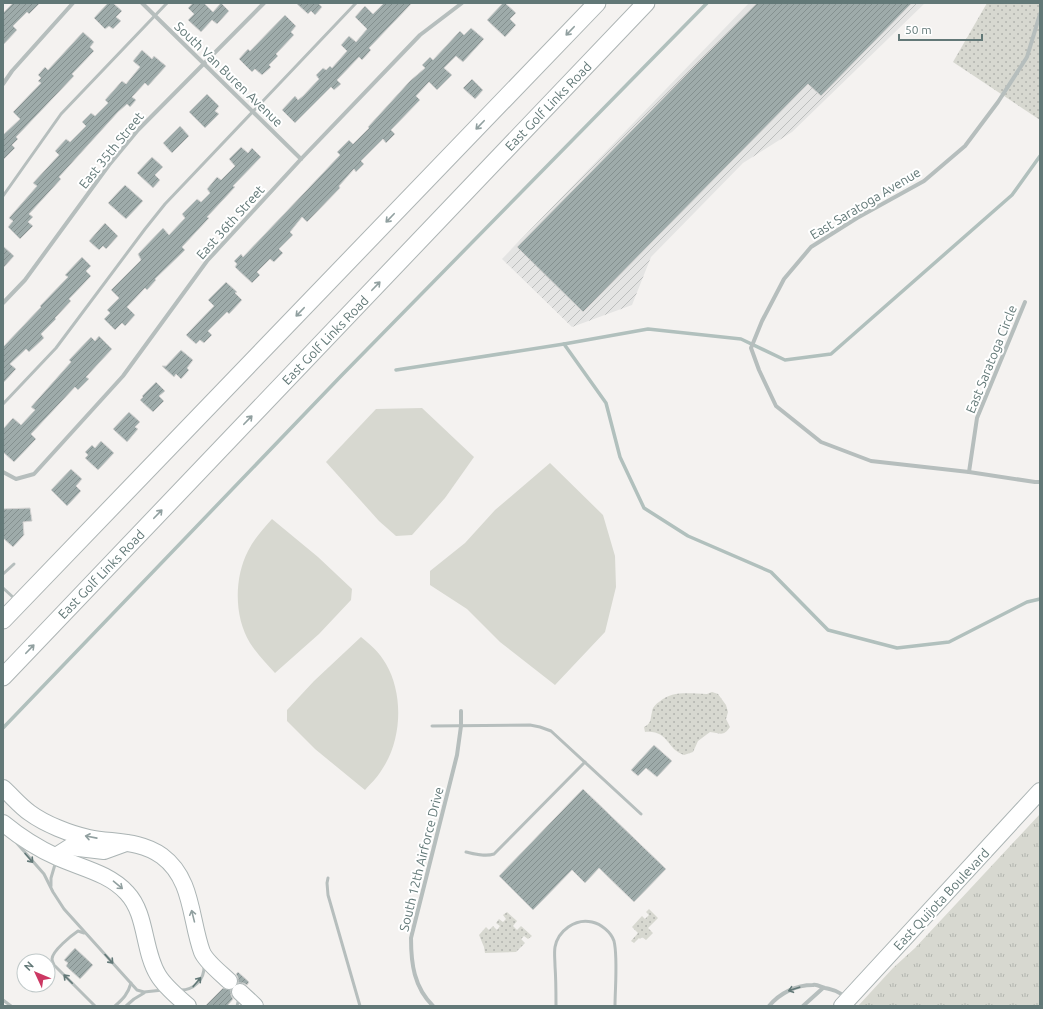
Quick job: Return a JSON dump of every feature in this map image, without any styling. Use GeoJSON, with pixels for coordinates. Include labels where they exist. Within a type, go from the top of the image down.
{"type":"FeatureCollection","features":[{"type":"Feature","properties":{"kind":"main road"},"geometry":{"type":"LineString","coordinates":[[3,620],[598,3]]}},
{"type":"Feature","properties":{"kind":"main road","name":"East Golf Links Road"},"geometry":{"type":"LineString","coordinates":[[3,677],[646,3]]}},
{"type":"Feature","properties":{"kind":"main road"},"geometry":{"type":"LineString","coordinates":[[3,788],[30,813],[56,828],[88,838],[144,846],[161,855],[172,864],[179,873],[188,891],[203,954],[235,993],[255,1006]]}},
{"type":"Feature","properties":{"kind":"main road","name":"East Quijota Boulevard"},"geometry":{"type":"LineString","coordinates":[[845,1003],[1040,791]]}},
{"type":"Feature","properties":{"kind":"main road"},"geometry":{"type":"LineString","coordinates":[[3,823],[22,838],[58,857],[118,883],[128,894],[137,910],[152,963],[158,976],[170,990],[188,1006]]}},
{"type":"Feature","properties":{"kind":"main road"},"geometry":{"type":"LineString","coordinates":[[58,857],[70,846],[104,851],[128,843]]}},
{"type":"Feature","properties":{"kind":"street"},"geometry":{"type":"LineString","coordinates":[[3,84],[12,71],[73,3]]}},
{"type":"Feature","properties":{"kind":"street","name":"South Van Buren Avenue"},"geometry":{"type":"LineString","coordinates":[[142,3],[302,159]]}},
{"type":"Feature","properties":{"kind":"street","name":"East 35th Street"},"geometry":{"type":"LineString","coordinates":[[3,303],[25,280],[109,165],[138,130],[264,3]]}},
{"type":"Feature","properties":{"kind":"street","name":"East 36th Street"},"geometry":{"type":"LineString","coordinates":[[3,472],[16,478],[34,474],[124,376],[207,261],[420,35],[462,3]]}},
{"type":"Feature","properties":{"kind":"street","name":"East Saratoga Avenue"},"geometry":{"type":"LineString","coordinates":[[1040,14],[1027,57],[998,102],[965,146],[924,181],[857,218],[811,247],[784,279],[762,321],[751,348],[759,370],[776,406],[821,442],[871,461],[970,472],[1040,482]]}},
{"type":"Feature","properties":{"kind":"street","name":"East Saratoga Circle"},"geometry":{"type":"LineString","coordinates":[[970,472],[977,418],[1025,302]]}},
{"type":"Feature","properties":{"kind":"street","name":"South 12th Airforce Drive"},"geometry":{"type":"LineString","coordinates":[[433,1006],[418,986],[411,960],[411,938],[457,755],[461,726],[461,711]]}},
{"type":"Feature","properties":{"kind":"street"},"geometry":{"type":"LineString","coordinates":[[769,1006],[777,997],[796,988],[815,984],[823,988],[837,990],[845,1003]]}},
{"type":"Feature","properties":{"kind":"street"},"geometry":{"type":"LineString","coordinates":[[803,1006],[823,988]]}},
{"type":"Feature","properties":{"kind":"lane"},"geometry":{"type":"LineString","coordinates":[[3,196],[61,114],[167,3]]}},
{"type":"Feature","properties":{"kind":"lane"},"geometry":{"type":"LineString","coordinates":[[3,404],[56,348],[144,229],[165,204],[356,3]]}},
{"type":"Feature","properties":{"kind":"lane"},"geometry":{"type":"LineString","coordinates":[[3,574],[14,564]]}},
{"type":"Feature","properties":{"kind":"lane"},"geometry":{"type":"LineString","coordinates":[[3,588],[19,604]]}},
{"type":"Feature","properties":{"kind":"lane"},"geometry":{"type":"LineString","coordinates":[[432,726],[530,725],[551,731],[641,814]]}},
{"type":"Feature","properties":{"kind":"lane"},"geometry":{"type":"LineString","coordinates":[[466,852],[482,856],[494,854],[585,762]]}},
{"type":"Feature","properties":{"kind":"lane"},"geometry":{"type":"LineString","coordinates":[[12,838],[44,874],[64,909],[137,990],[144,992],[183,990],[191,988],[199,982],[204,970],[203,954]]}},
{"type":"Feature","properties":{"kind":"lane"},"geometry":{"type":"LineString","coordinates":[[51,888],[51,878],[58,857]]}},
{"type":"Feature","properties":{"kind":"lane"},"geometry":{"type":"LineString","coordinates":[[328,878],[328,895],[360,1006]]}},
{"type":"Feature","properties":{"kind":"lane"},"geometry":{"type":"LineString","coordinates":[[556,1006],[555,948],[558,938],[571,925],[578,922],[587,921],[596,923],[604,928],[610,934],[613,941],[615,950],[615,1006]]}},
{"type":"Feature","properties":{"kind":"lane"},"geometry":{"type":"LineString","coordinates":[[85,933],[78,931],[53,954],[52,959],[54,965],[95,1006]]}},
{"type":"Feature","properties":{"kind":"lane"},"geometry":{"type":"LineString","coordinates":[[115,1006],[126,996],[131,984]]}},
{"type":"Feature","properties":{"kind":"lane"},"geometry":{"type":"LineString","coordinates":[[126,1006],[134,998],[144,992]]}},
{"type":"Feature","properties":{"kind":"lane"},"geometry":{"type":"LineString","coordinates":[[3,1000],[11,1006]]}},
{"type":"Feature","properties":{"kind":"shaded area"},"geometry":{"type":"Polygon","coordinates":[[[749,3],[925,3],[792,132],[743,163],[651,257],[632,305],[572,327],[502,259],[749,3]]]}},
{"type":"Feature","properties":{"kind":"green space"},"geometry":{"type":"Polygon","coordinates":[[[987,3],[1040,3],[1040,120],[953,62],[987,3]]]}},
{"type":"Feature","properties":{"kind":"green space"},"geometry":{"type":"Polygon","coordinates":[[[422,408],[474,457],[445,498],[412,535],[396,536],[379,521],[326,462],[376,409],[422,408]]]}},
{"type":"Feature","properties":{"kind":"green space"},"geometry":{"type":"Polygon","coordinates":[[[550,463],[603,515],[615,556],[616,587],[605,632],[555,685],[500,642],[467,609],[430,585],[430,571],[465,543],[495,510],[550,463]]]}},
{"type":"Feature","properties":{"kind":"green space"},"geometry":{"type":"Polygon","coordinates":[[[272,519],[318,557],[352,589],[351,600],[319,634],[275,673],[250,643],[245,633],[241,621],[238,597],[238,585],[243,562],[256,538],[272,519]]]}},
{"type":"Feature","properties":{"kind":"green space"},"geometry":{"type":"Polygon","coordinates":[[[361,637],[375,649],[386,664],[392,676],[398,704],[397,732],[393,746],[388,759],[379,774],[365,790],[315,749],[287,721],[287,710],[314,681],[361,637]]]}},
{"type":"Feature","properties":{"kind":"green space"},"geometry":{"type":"Polygon","coordinates":[[[712,692],[718,694],[726,705],[728,712],[726,719],[730,727],[723,733],[710,732],[698,741],[693,752],[684,755],[674,749],[659,734],[645,732],[644,727],[650,722],[653,708],[664,698],[676,694],[707,694],[712,692]]]}},
{"type":"Feature","properties":{"kind":"green space"},"geometry":{"type":"Polygon","coordinates":[[[1040,814],[1040,1006],[858,1006],[893,968],[915,948],[1040,814]]]}},
{"type":"Feature","properties":{"kind":"green space"},"geometry":{"type":"Polygon","coordinates":[[[649,909],[658,918],[648,928],[653,933],[646,940],[642,937],[634,943],[631,941],[638,933],[632,927],[642,916],[645,919],[649,915],[646,912],[649,909]]]}},
{"type":"Feature","properties":{"kind":"green space"},"geometry":{"type":"Polygon","coordinates":[[[507,912],[517,921],[513,926],[517,930],[521,926],[532,936],[528,939],[524,936],[521,939],[525,943],[516,952],[485,953],[479,935],[486,927],[489,930],[493,926],[497,930],[500,926],[496,923],[499,919],[503,922],[506,919],[503,915],[507,912]]]}},
{"type":"Feature","properties":{"kind":"building"},"geometry":{"type":"Polygon","coordinates":[[[13,3],[40,3],[29,14],[27,12],[13,26],[17,30],[3,45],[3,13],[13,3]]]}},
{"type":"Feature","properties":{"kind":"building"},"geometry":{"type":"Polygon","coordinates":[[[108,3],[113,3],[122,11],[116,17],[121,21],[113,29],[109,26],[105,29],[94,18],[108,3]]]}},
{"type":"Feature","properties":{"kind":"building"},"geometry":{"type":"Polygon","coordinates":[[[193,3],[204,3],[213,12],[221,3],[229,11],[217,24],[212,20],[201,32],[188,20],[194,14],[188,8],[193,3]]]}},
{"type":"Feature","properties":{"kind":"building"},"geometry":{"type":"Polygon","coordinates":[[[296,3],[318,3],[322,7],[315,15],[311,11],[308,14],[296,3]]]}},
{"type":"Feature","properties":{"kind":"building"},"geometry":{"type":"Polygon","coordinates":[[[384,3],[412,3],[369,48],[371,50],[362,60],[359,57],[337,80],[341,84],[334,90],[331,87],[295,123],[282,110],[295,96],[298,100],[303,96],[319,79],[316,75],[323,68],[326,70],[330,66],[332,68],[347,51],[341,45],[349,36],[356,42],[367,29],[355,17],[365,6],[373,14],[384,3]]]}},
{"type":"Feature","properties":{"kind":"building"},"geometry":{"type":"Polygon","coordinates":[[[503,3],[505,3],[516,13],[510,19],[516,25],[505,37],[487,20],[503,3]]]}},
{"type":"Feature","properties":{"kind":"building"},"geometry":{"type":"Polygon","coordinates":[[[757,3],[912,3],[821,96],[808,84],[583,312],[517,247],[757,3]]]}},
{"type":"Feature","properties":{"kind":"building"},"geometry":{"type":"Polygon","coordinates":[[[285,15],[296,26],[291,32],[294,35],[276,54],[278,56],[269,65],[271,67],[262,75],[255,69],[252,72],[239,59],[248,49],[250,51],[285,15]]]}},
{"type":"Feature","properties":{"kind":"building"},"geometry":{"type":"Polygon","coordinates":[[[471,28],[484,39],[463,62],[456,56],[444,68],[452,75],[437,90],[429,82],[416,96],[420,100],[391,130],[395,134],[386,143],[383,139],[361,161],[364,164],[356,172],[354,169],[339,186],[340,188],[307,222],[302,217],[290,232],[293,235],[279,249],[283,253],[274,262],[270,259],[257,272],[260,275],[252,283],[235,267],[237,264],[234,261],[241,254],[243,257],[305,192],[340,155],[337,152],[349,140],[353,144],[369,128],[368,127],[410,81],[425,68],[422,65],[430,57],[433,60],[460,31],[464,35],[471,28]]]}},
{"type":"Feature","properties":{"kind":"building"},"geometry":{"type":"Polygon","coordinates":[[[83,32],[94,42],[90,47],[94,51],[72,74],[74,76],[16,137],[18,139],[12,145],[15,148],[3,160],[3,135],[20,119],[13,112],[41,83],[38,81],[41,78],[38,75],[45,67],[48,70],[83,32]]]}},
{"type":"Feature","properties":{"kind":"building"},"geometry":{"type":"Polygon","coordinates":[[[142,50],[152,59],[154,56],[166,66],[148,86],[145,83],[132,97],[136,100],[130,107],[127,104],[118,112],[59,177],[61,179],[29,214],[33,217],[28,222],[33,226],[20,239],[8,227],[13,221],[9,218],[37,186],[33,183],[59,155],[55,151],[66,139],[70,142],[86,126],[82,122],[91,113],[95,116],[108,103],[105,100],[122,81],[126,84],[140,67],[133,61],[142,50]]]}},
{"type":"Feature","properties":{"kind":"building"},"geometry":{"type":"Polygon","coordinates":[[[472,79],[483,90],[475,99],[463,88],[472,79]]]}},
{"type":"Feature","properties":{"kind":"building"},"geometry":{"type":"Polygon","coordinates":[[[207,94],[219,106],[215,111],[219,114],[205,128],[189,112],[207,94]]]}},
{"type":"Feature","properties":{"kind":"building"},"geometry":{"type":"Polygon","coordinates":[[[180,126],[189,136],[172,153],[163,143],[180,126]]]}},
{"type":"Feature","properties":{"kind":"building"},"geometry":{"type":"Polygon","coordinates":[[[241,147],[248,153],[252,148],[261,157],[233,186],[235,187],[182,247],[185,250],[155,279],[156,280],[147,290],[145,288],[127,307],[135,315],[125,326],[122,323],[115,330],[104,319],[110,313],[107,310],[119,298],[111,290],[141,260],[138,254],[163,228],[169,235],[185,218],[182,214],[197,199],[201,202],[210,193],[207,189],[217,177],[221,180],[235,166],[229,159],[241,147]]]}},
{"type":"Feature","properties":{"kind":"building"},"geometry":{"type":"Polygon","coordinates":[[[152,157],[163,167],[155,175],[160,180],[153,188],[137,173],[152,157]]]}},
{"type":"Feature","properties":{"kind":"building"},"geometry":{"type":"Polygon","coordinates":[[[125,185],[143,201],[126,219],[108,203],[125,185]]]}},
{"type":"Feature","properties":{"kind":"building"},"geometry":{"type":"Polygon","coordinates":[[[105,223],[118,236],[106,249],[103,246],[99,250],[89,241],[105,223]]]}},
{"type":"Feature","properties":{"kind":"building"},"geometry":{"type":"Polygon","coordinates":[[[3,246],[14,256],[3,268],[3,246]]]}},
{"type":"Feature","properties":{"kind":"building"},"geometry":{"type":"Polygon","coordinates":[[[82,257],[91,266],[86,271],[91,276],[69,299],[71,301],[41,334],[44,338],[29,352],[26,349],[10,364],[16,369],[3,383],[3,347],[68,277],[65,275],[82,257]]]}},
{"type":"Feature","properties":{"kind":"building"},"geometry":{"type":"Polygon","coordinates":[[[226,282],[237,292],[235,293],[242,300],[229,314],[227,312],[208,331],[212,335],[204,343],[200,340],[196,344],[186,335],[214,306],[208,300],[226,282]]]}},
{"type":"Feature","properties":{"kind":"building"},"geometry":{"type":"Polygon","coordinates":[[[99,336],[112,349],[86,377],[89,379],[78,390],[75,387],[31,434],[36,439],[14,462],[3,452],[3,429],[13,418],[21,425],[35,410],[31,407],[71,362],[69,360],[91,337],[95,341],[99,336]]]}},
{"type":"Feature","properties":{"kind":"building"},"geometry":{"type":"Polygon","coordinates":[[[181,350],[193,360],[187,368],[189,370],[181,379],[176,374],[174,377],[162,366],[166,366],[181,350]]]}},
{"type":"Feature","properties":{"kind":"building"},"geometry":{"type":"Polygon","coordinates":[[[156,382],[165,391],[159,396],[164,401],[153,412],[140,400],[156,382]]]}},
{"type":"Feature","properties":{"kind":"building"},"geometry":{"type":"Polygon","coordinates":[[[129,412],[140,422],[135,427],[138,429],[127,442],[113,429],[129,412]]]}},
{"type":"Feature","properties":{"kind":"building"},"geometry":{"type":"Polygon","coordinates":[[[101,441],[114,453],[98,470],[85,458],[88,455],[85,452],[92,445],[95,448],[101,441]]]}},
{"type":"Feature","properties":{"kind":"building"},"geometry":{"type":"Polygon","coordinates":[[[71,469],[82,479],[76,486],[81,491],[67,506],[51,490],[71,469]]]}},
{"type":"Feature","properties":{"kind":"building"},"geometry":{"type":"Polygon","coordinates":[[[30,508],[32,521],[23,522],[24,535],[13,547],[3,538],[3,509],[30,508]]]}},
{"type":"Feature","properties":{"kind":"building"},"geometry":{"type":"Polygon","coordinates":[[[654,745],[672,761],[657,777],[646,768],[638,776],[631,770],[654,745]]]}},
{"type":"Feature","properties":{"kind":"building"},"geometry":{"type":"Polygon","coordinates":[[[583,789],[666,869],[634,902],[599,868],[585,883],[572,870],[533,910],[499,876],[583,789]]]}},
{"type":"Feature","properties":{"kind":"building"},"geometry":{"type":"Polygon","coordinates":[[[75,948],[93,965],[80,979],[66,966],[68,963],[64,960],[75,948]]]}},
{"type":"Feature","properties":{"kind":"building"},"geometry":{"type":"Polygon","coordinates":[[[238,972],[249,982],[247,985],[238,983],[236,974],[238,972]]]}},
{"type":"Feature","properties":{"kind":"building"},"geometry":{"type":"Polygon","coordinates":[[[223,988],[231,990],[233,999],[227,1006],[205,1006],[223,988]]]}},
{"type":"Feature","properties":{"kind":"waterway"},"geometry":{"type":"LineString","coordinates":[[3,728],[341,376],[707,3]]}},
{"type":"Feature","properties":{"kind":"waterway"},"geometry":{"type":"LineString","coordinates":[[564,344],[648,329],[741,339],[785,360],[831,354],[1012,195],[1040,156]]}},
{"type":"Feature","properties":{"kind":"waterway"},"geometry":{"type":"LineString","coordinates":[[396,370],[564,344],[606,403],[620,457],[644,508],[688,536],[771,572],[828,630],[897,648],[949,642],[1027,602],[1040,599]]}}]}
